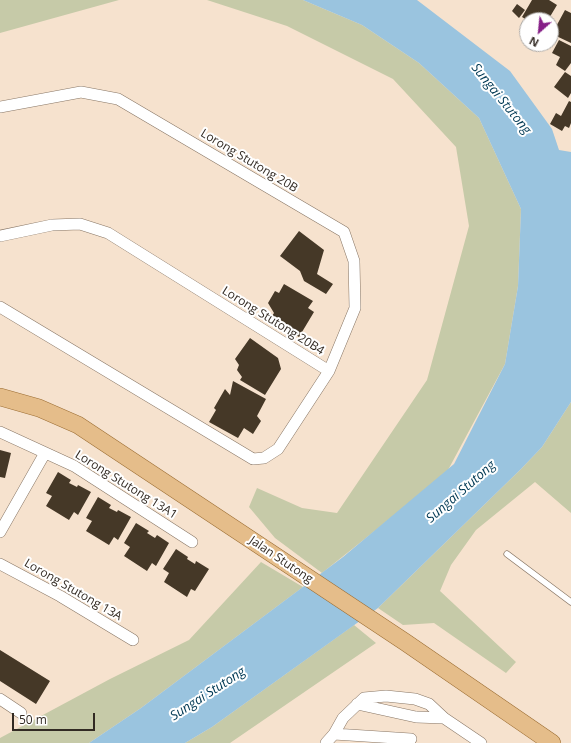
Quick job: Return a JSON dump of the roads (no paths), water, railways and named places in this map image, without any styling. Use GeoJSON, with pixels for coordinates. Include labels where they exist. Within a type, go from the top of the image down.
{"type":"FeatureCollection","features":[{"type":"Feature","properties":{"kind":"main road","name":"Jalan Stutong"},"geometry":{"type":"LineString","coordinates":[[0,397],[39,408],[78,425],[405,642],[552,743]]}},
{"type":"Feature","properties":{"kind":"street","name":"Lorong Stutong 20B"},"geometry":{"type":"LineString","coordinates":[[0,108],[80,92],[118,99],[344,232],[354,261],[355,308],[329,371]]}},
{"type":"Feature","properties":{"kind":"street","name":"Lorong Stutong 20B4"},"geometry":{"type":"LineString","coordinates":[[0,236],[52,225],[80,224],[108,233],[329,371],[278,449],[264,458],[253,460],[0,307]]}},
{"type":"Feature","properties":{"kind":"street","name":"Lorong Stutong 13A1"},"geometry":{"type":"LineString","coordinates":[[0,432],[74,466],[192,542]]}},
{"type":"Feature","properties":{"kind":"street"},"geometry":{"type":"LineString","coordinates":[[0,532],[45,453]]}},
{"type":"Feature","properties":{"kind":"street","name":"Lorong Stutong 13A"},"geometry":{"type":"LineString","coordinates":[[0,564],[60,596],[133,640]]}},
{"type":"Feature","properties":{"kind":"street"},"geometry":{"type":"LineString","coordinates":[[326,743],[334,734],[343,718],[364,698],[402,696],[429,704],[444,718],[481,743]]}},
{"type":"Feature","properties":{"kind":"street"},"geometry":{"type":"LineString","coordinates":[[0,699],[21,713]]}},
{"type":"Feature","properties":{"kind":"street"},"geometry":{"type":"LineString","coordinates":[[357,704],[416,717],[444,718]]}},
{"type":"Feature","properties":{"kind":"street"},"geometry":{"type":"LineString","coordinates":[[334,734],[411,739]]}},
{"type":"Feature","properties":{"kind":"lane"},"geometry":{"type":"LineString","coordinates":[[507,554],[571,602]]}},
{"type":"Feature","properties":{"kind":"water","name":"Sungai Stutong"},"geometry":{"type":"Polygon","coordinates":[[[303,0],[417,0],[510,71],[552,129],[559,150],[571,152],[571,402],[542,447],[378,608],[212,727],[185,743],[89,743],[141,708],[343,557],[454,464],[505,364],[518,286],[521,209],[479,118],[419,63],[362,25],[303,0]]]}}]}
